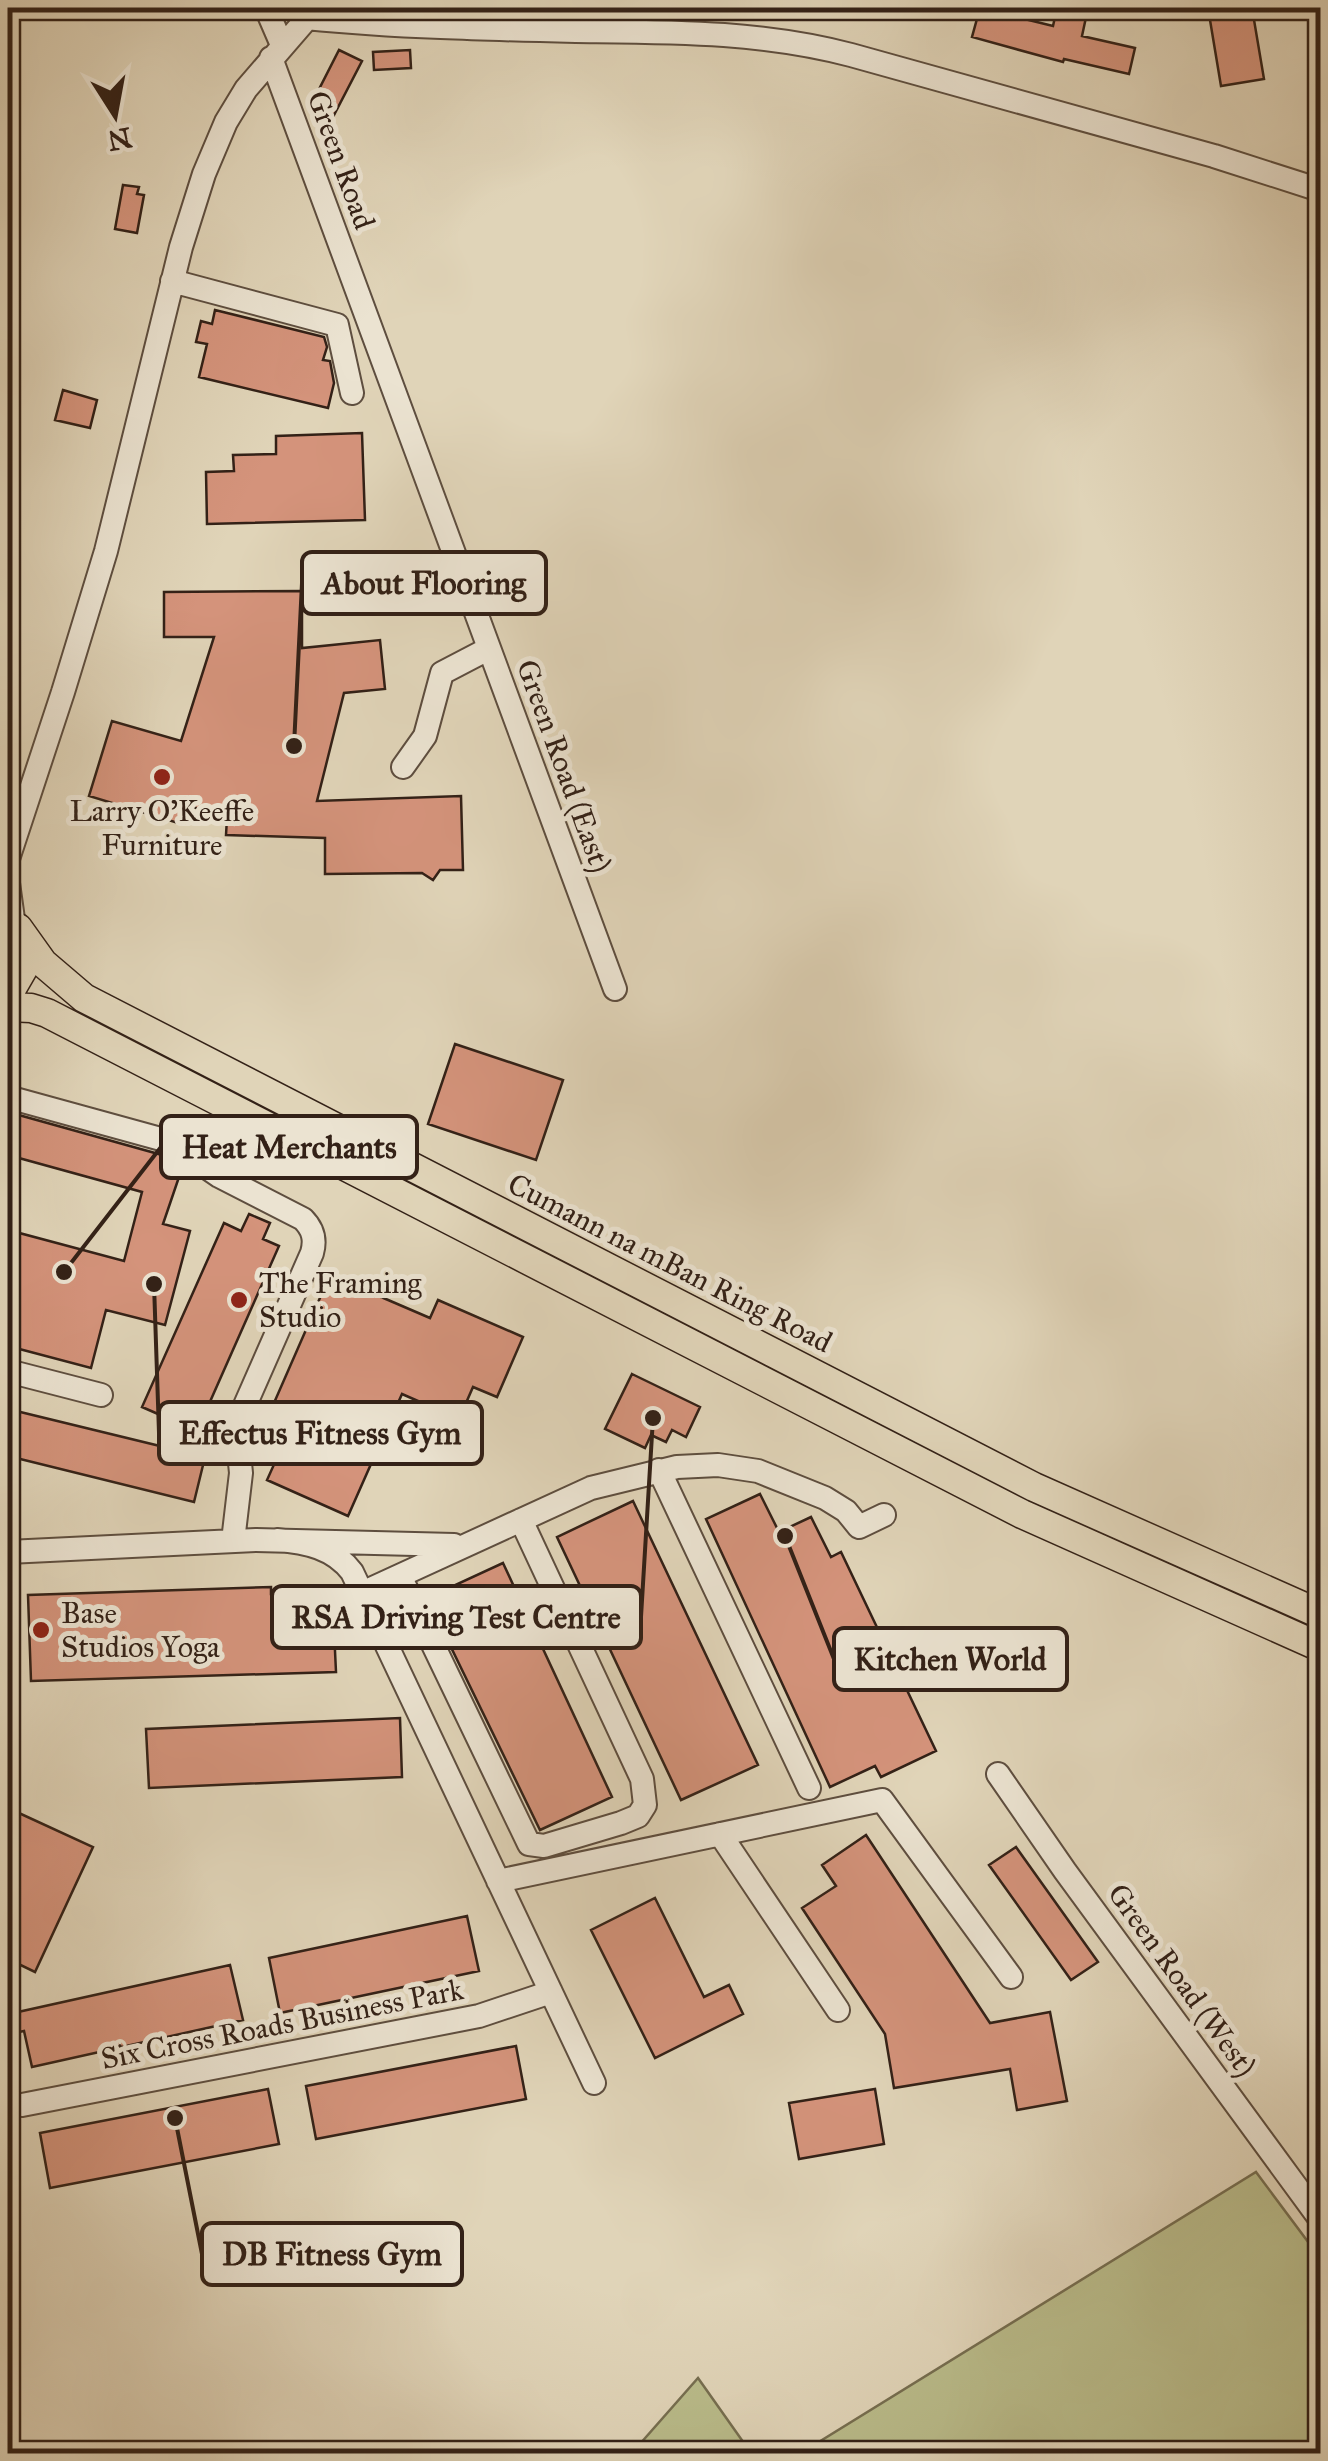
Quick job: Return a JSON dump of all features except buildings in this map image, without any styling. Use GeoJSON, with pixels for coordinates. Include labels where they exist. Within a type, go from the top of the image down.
{"type":"FeatureCollection","features":[{"type":"Feature","properties":{"kind":"main road"},"geometry":{"type":"LineString","coordinates":[[8,995],[23,968],[24,948],[13,920]]}},
{"type":"Feature","properties":{"kind":"main road","name":"Cumann na mBan Ring Road"},"geometry":{"type":"LineString","coordinates":[[13,920],[33,950],[66,986],[168,1042],[1034,1487],[1320,1614]]}},
{"type":"Feature","properties":{"kind":"main road","name":"Cumann na mBan Ring Road"},"geometry":{"type":"LineString","coordinates":[[8,1006],[47,1014],[1022,1514],[1320,1647]]}},
{"type":"Feature","properties":{"kind":"street"},"geometry":{"type":"LineString","coordinates":[[266,8],[276,51]]}},
{"type":"Feature","properties":{"kind":"street"},"geometry":{"type":"LineString","coordinates":[[8,859],[10,841],[63,692],[106,551],[192,208],[236,104],[311,13],[448,28],[713,34],[790,41],[1214,156],[1320,190]]}},
{"type":"Feature","properties":{"kind":"street","name":"Green Road"},"geometry":{"type":"LineString","coordinates":[[276,51],[354,282]]}},
{"type":"Feature","properties":{"kind":"street"},"geometry":{"type":"LineString","coordinates":[[172,281],[337,325],[352,393]]}},
{"type":"Feature","properties":{"kind":"street","name":"Green Road (East)"},"geometry":{"type":"LineString","coordinates":[[354,282],[615,989]]}},
{"type":"Feature","properties":{"kind":"street"},"geometry":{"type":"LineString","coordinates":[[403,766],[425,736],[442,673],[488,650]]}},
{"type":"Feature","properties":{"kind":"street"},"geometry":{"type":"LineString","coordinates":[[8,883],[13,920]]}},
{"type":"Feature","properties":{"kind":"street"},"geometry":{"type":"LineString","coordinates":[[8,1097],[168,1142],[218,1176],[303,1219],[311,1229],[312,1253],[238,1426],[242,1466],[233,1541]]}},
{"type":"Feature","properties":{"kind":"street"},"geometry":{"type":"LineString","coordinates":[[8,1371],[101,1395]]}},
{"type":"Feature","properties":{"kind":"street"},"geometry":{"type":"LineString","coordinates":[[362,1593],[603,1484],[659,1470],[718,1465],[758,1471],[825,1498],[846,1511],[859,1526],[884,1515]]}},
{"type":"Feature","properties":{"kind":"street"},"geometry":{"type":"LineString","coordinates":[[659,1470],[809,1788]]}},
{"type":"Feature","properties":{"kind":"street"},"geometry":{"type":"LineString","coordinates":[[400,1576],[528,1844],[544,1846],[628,1821],[643,1809],[646,1792],[642,1779],[521,1520]]}},
{"type":"Feature","properties":{"kind":"street"},"geometry":{"type":"LineString","coordinates":[[8,1552],[277,1540],[432,1546],[466,1544],[479,1539]]}},
{"type":"Feature","properties":{"kind":"street"},"geometry":{"type":"LineString","coordinates":[[277,1540],[312,1546],[338,1558],[352,1572],[594,2082]]}},
{"type":"Feature","properties":{"kind":"street","name":"Green Road (West)"},"geometry":{"type":"LineString","coordinates":[[998,1774],[1320,2220]]}},
{"type":"Feature","properties":{"kind":"street"},"geometry":{"type":"LineString","coordinates":[[498,1881],[882,1800],[1011,1976]]}},
{"type":"Feature","properties":{"kind":"street"},"geometry":{"type":"LineString","coordinates":[[720,1834],[838,2010]]}},
{"type":"Feature","properties":{"kind":"street","name":"Six Cross Roads Business Park"},"geometry":{"type":"LineString","coordinates":[[22,2105],[493,2012],[551,1992]]}},
{"type":"Feature","properties":{"kind":"green space"},"geometry":{"type":"Polygon","coordinates":[[[1256,2172],[1320,2258],[1320,2453],[801,2453],[1256,2172]]]}},
{"type":"Feature","properties":{"kind":"green space"},"geometry":{"type":"Polygon","coordinates":[[[698,2378],[751,2453],[632,2453],[698,2378]]]}},
{"type":"Feature","properties":{"kind":"place","name":"About Flooring"},"geometry":{"type":"Point","coordinates":[294,746]}},
{"type":"Feature","properties":{"kind":"place","name":"Larry O'Keeffe Furniture"},"geometry":{"type":"Point","coordinates":[162,777]}},
{"type":"Feature","properties":{"kind":"place","name":"Heat Merchants"},"geometry":{"type":"Point","coordinates":[64,1272]}},
{"type":"Feature","properties":{"kind":"place","name":"Effectus Fitness Gym"},"geometry":{"type":"Point","coordinates":[154,1284]}},
{"type":"Feature","properties":{"kind":"place","name":"The Framing Studio"},"geometry":{"type":"Point","coordinates":[239,1300]}},
{"type":"Feature","properties":{"kind":"place","name":"RSA Driving Test Centre"},"geometry":{"type":"Point","coordinates":[653,1418]}},
{"type":"Feature","properties":{"kind":"place","name":"Kitchen World"},"geometry":{"type":"Point","coordinates":[785,1536]}},
{"type":"Feature","properties":{"kind":"place","name":"Base Studios Yoga"},"geometry":{"type":"Point","coordinates":[41,1630]}},
{"type":"Feature","properties":{"kind":"place","name":"DB Fitness Gym"},"geometry":{"type":"Point","coordinates":[175,2118]}}]}
